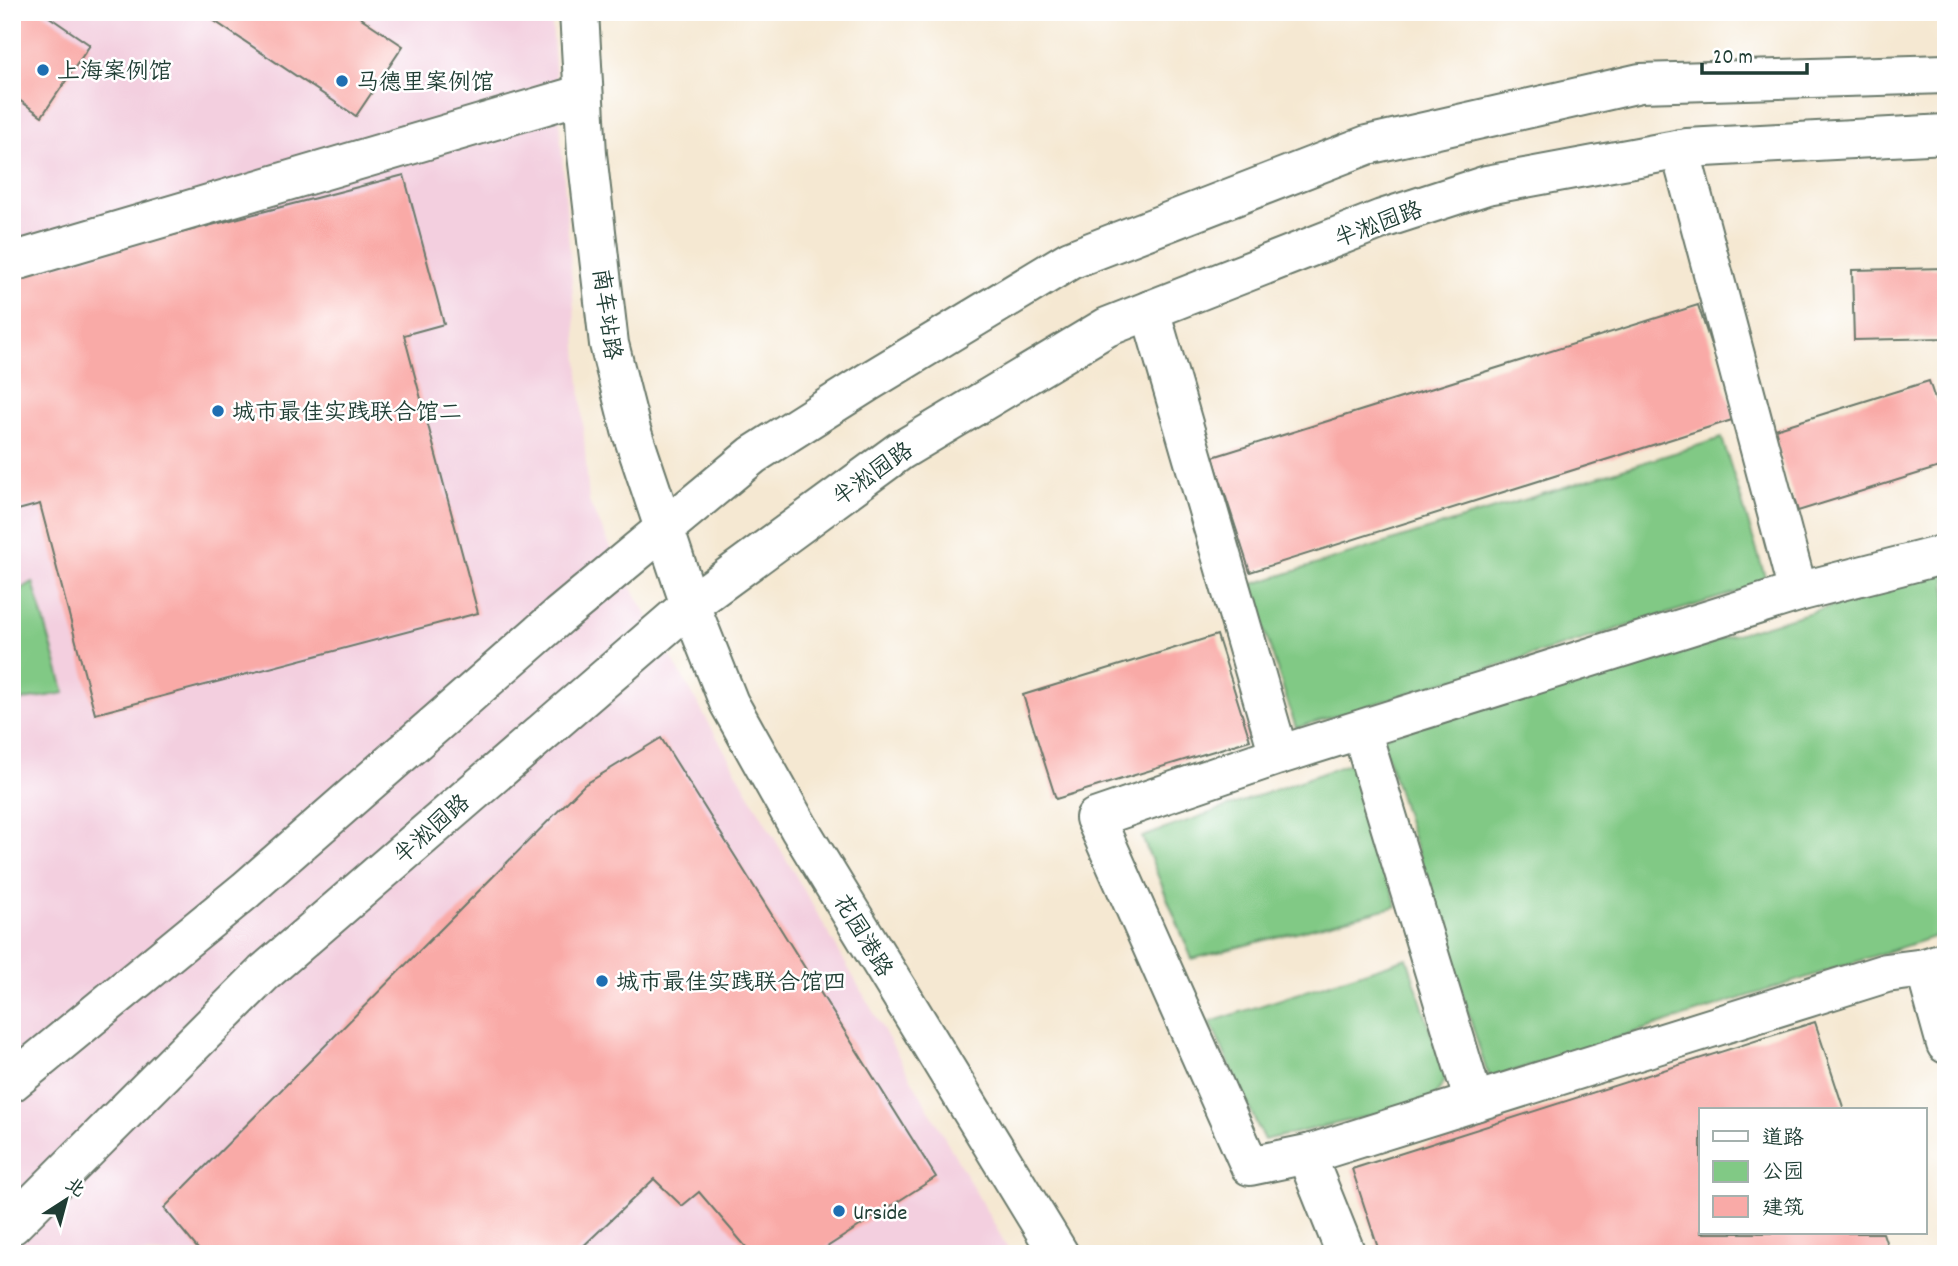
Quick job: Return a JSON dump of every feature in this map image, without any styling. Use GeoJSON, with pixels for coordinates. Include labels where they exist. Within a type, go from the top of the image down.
{"type":"FeatureCollection","features":[{"type":"Feature","properties":{"kind":"main road","name":"南车站路"},"geometry":{"type":"LineString","coordinates":[[579,12],[583,94],[609,344],[631,430],[690,605]]}},
{"type":"Feature","properties":{"kind":"main road"},"geometry":{"type":"LineString","coordinates":[[12,1082],[246,890],[662,528],[752,455],[1070,260],[1367,145],[1640,83],[1946,74]]}},
{"type":"Feature","properties":{"kind":"main road"},"geometry":{"type":"LineString","coordinates":[[12,262],[583,94]]}},
{"type":"Feature","properties":{"kind":"main road","name":"半淞园路"},"geometry":{"type":"LineString","coordinates":[[12,1225],[264,973],[690,605],[900,451],[1107,327],[1382,219],[1487,185],[1680,149],[1946,134]]}},
{"type":"Feature","properties":{"kind":"main road"},"geometry":{"type":"LineString","coordinates":[[1680,149],[1798,592]]}},
{"type":"Feature","properties":{"kind":"main road"},"geometry":{"type":"LineString","coordinates":[[1150,310],[1279,755]]}},
{"type":"Feature","properties":{"kind":"main road"},"geometry":{"type":"LineString","coordinates":[[1946,554],[1798,592],[1279,755],[1095,818],[1250,1166],[1312,1153],[1886,973],[1935,965],[1946,1044]]}},
{"type":"Feature","properties":{"kind":"main road","name":"花园港路"},"geometry":{"type":"LineString","coordinates":[[690,605],[729,704],[793,817],[1059,1254]]}},
{"type":"Feature","properties":{"kind":"main road"},"geometry":{"type":"LineString","coordinates":[[1361,730],[1474,1102]]}},
{"type":"Feature","properties":{"kind":"main road"},"geometry":{"type":"LineString","coordinates":[[1312,1153],[1313,1172],[1346,1254]]}},
{"type":"Feature","properties":{"kind":"shaded area"},"geometry":{"type":"Polygon","coordinates":[[[12,12],[551,12],[589,502],[624,574],[1011,1254],[12,1254],[12,12]]]}},
{"type":"Feature","properties":{"kind":"green space"},"geometry":{"type":"Polygon","coordinates":[[[1722,438],[1767,583],[1296,728],[1250,585],[1722,438]]]}},
{"type":"Feature","properties":{"kind":"green space"},"geometry":{"type":"Polygon","coordinates":[[[1946,573],[1946,933],[1489,1079],[1381,737],[1946,573]]]}},
{"type":"Feature","properties":{"kind":"green space"},"geometry":{"type":"Polygon","coordinates":[[[33,582],[65,693],[12,702],[12,594],[33,582]]]}},
{"type":"Feature","properties":{"kind":"green space"},"geometry":{"type":"Polygon","coordinates":[[[1351,763],[1397,906],[1192,959],[1142,837],[1351,763]]]}},
{"type":"Feature","properties":{"kind":"green space"},"geometry":{"type":"Polygon","coordinates":[[[1407,958],[1446,1079],[1431,1102],[1264,1140],[1210,1022],[1407,958]]]}},
{"type":"Feature","properties":{"kind":"building","name":"上海案例馆"},"geometry":{"type":"Polygon","coordinates":[[[12,12],[42,12],[90,45],[42,116],[12,95],[12,12]]]}},
{"type":"Feature","properties":{"kind":"building","name":"马德里案例馆"},"geometry":{"type":"Polygon","coordinates":[[[201,12],[352,12],[403,46],[356,116],[201,12]]]}},
{"type":"Feature","properties":{"kind":"building","name":"城市最佳实践联合馆二"},"geometry":{"type":"Polygon","coordinates":[[[404,175],[444,324],[404,335],[478,613],[95,714],[40,504],[18,510],[12,487],[12,277],[404,175]]]}},
{"type":"Feature","properties":{"kind":"building"},"geometry":{"type":"Polygon","coordinates":[[[1946,268],[1946,338],[1854,340],[1852,270],[1946,268]]]}},
{"type":"Feature","properties":{"kind":"building"},"geometry":{"type":"Polygon","coordinates":[[[1698,305],[1735,419],[1250,572],[1213,457],[1698,305]]]}},
{"type":"Feature","properties":{"kind":"building"},"geometry":{"type":"Polygon","coordinates":[[[1929,381],[1946,433],[1946,465],[1798,511],[1772,430],[1929,381]]]}},
{"type":"Feature","properties":{"kind":"building"},"geometry":{"type":"Polygon","coordinates":[[[1217,635],[1250,740],[1056,799],[1023,695],[1217,635]]]}},
{"type":"Feature","properties":{"kind":"building","name":"城市最佳实践联合馆四"},"geometry":{"type":"Polygon","coordinates":[[[661,738],[936,1177],[816,1254],[752,1254],[699,1192],[682,1206],[654,1179],[575,1254],[202,1254],[164,1208],[584,785],[661,738]]]}},
{"type":"Feature","properties":{"kind":"building"},"geometry":{"type":"Polygon","coordinates":[[[1815,1022],[1843,1108],[1699,1108],[1699,1234],[1883,1234],[1890,1254],[1380,1254],[1352,1169],[1815,1022]]]}},
{"type":"Feature","properties":{"kind":"place","name":"上海案例馆"},"geometry":{"type":"Point","coordinates":[43,70]}},
{"type":"Feature","properties":{"kind":"place","name":"马德里案例馆"},"geometry":{"type":"Point","coordinates":[342,81]}},
{"type":"Feature","properties":{"kind":"place","name":"城市最佳实践联合馆二"},"geometry":{"type":"Point","coordinates":[218,411]}},
{"type":"Feature","properties":{"kind":"place","name":"城市最佳实践联合馆四"},"geometry":{"type":"Point","coordinates":[602,981]}},
{"type":"Feature","properties":{"kind":"place","name":"Urside"},"geometry":{"type":"Point","coordinates":[839,1211]}}]}
